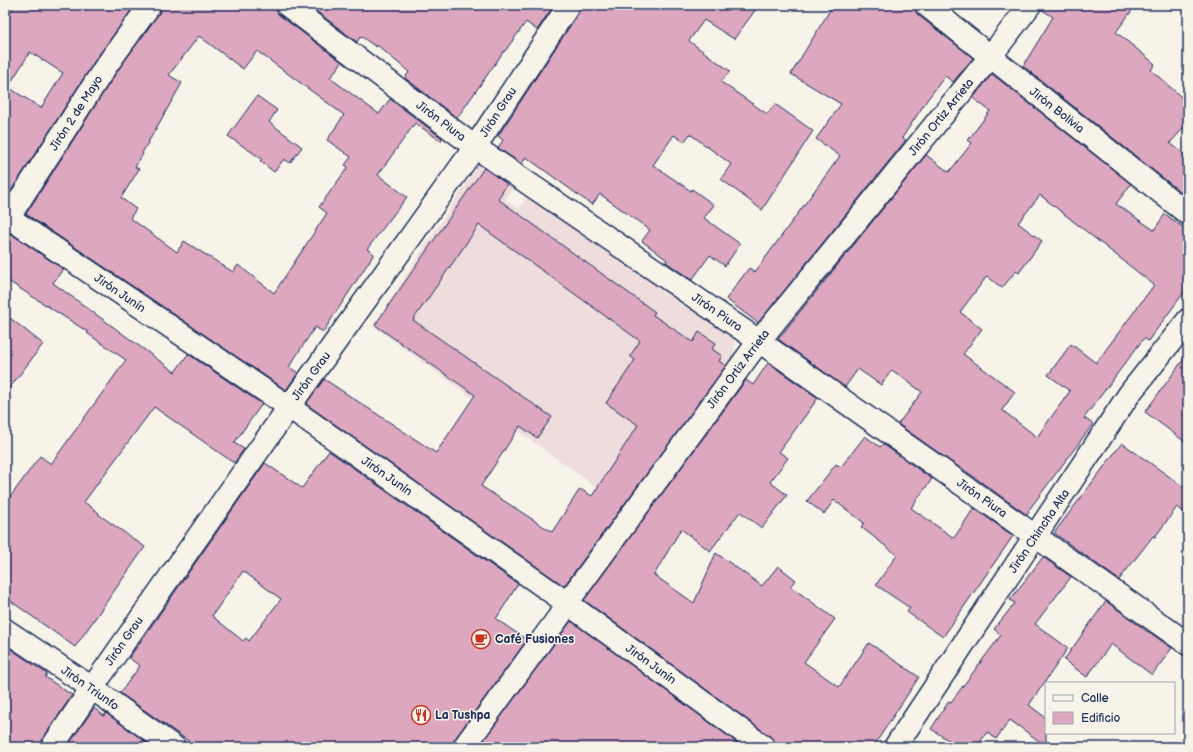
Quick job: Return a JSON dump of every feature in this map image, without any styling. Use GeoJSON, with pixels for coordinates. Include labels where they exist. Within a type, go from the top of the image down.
{"type":"FeatureCollection","features":[{"type":"Feature","properties":{"kind":"street","name":"Jirón 2 de Mayo"},"geometry":{"type":"LineString","coordinates":[[6,219],[106,66],[150,5]]}},
{"type":"Feature","properties":{"kind":"street","name":"Jirón Piura"},"geometry":{"type":"LineString","coordinates":[[287,5],[475,147],[759,341],[1188,644]]}},
{"type":"Feature","properties":{"kind":"street","name":"Jirón Grau"},"geometry":{"type":"LineString","coordinates":[[52,747],[289,407],[475,147],[569,5]]}},
{"type":"Feature","properties":{"kind":"street","name":"Jirón Bolivia"},"geometry":{"type":"LineString","coordinates":[[926,5],[1188,214]]}},
{"type":"Feature","properties":{"kind":"street","name":"Jirón Ortiz Arrieta"},"geometry":{"type":"LineString","coordinates":[[464,747],[561,614],[567,602],[759,341],[990,57],[1030,5]]}},
{"type":"Feature","properties":{"kind":"street","name":"Jirón Junín"},"geometry":{"type":"LineString","coordinates":[[6,219],[289,407],[567,602],[764,747]]}},
{"type":"Feature","properties":{"kind":"street","name":"Jirón Chincha Alta"},"geometry":{"type":"LineString","coordinates":[[895,747],[1130,393],[1188,320]]}},
{"type":"Feature","properties":{"kind":"street","name":"Jirón Triunfo"},"geometry":{"type":"LineString","coordinates":[[5,630],[92,688],[174,747]]}},
{"type":"Feature","properties":{"kind":"shaded area"},"geometry":{"type":"Polygon","coordinates":[[[491,162],[512,175],[512,190],[505,200],[519,209],[525,198],[537,197],[734,337],[735,362],[627,504],[621,505],[373,326],[479,164],[491,162]]]}},
{"type":"Feature","properties":{"kind":"building"},"geometry":{"type":"Polygon","coordinates":[[[15,5],[135,5],[96,59],[5,200],[5,21],[15,5]],[[30,52],[8,87],[41,108],[63,73],[30,52]]]}},
{"type":"Feature","properties":{"kind":"building"},"geometry":{"type":"Polygon","coordinates":[[[162,5],[275,5],[279,15],[342,62],[330,78],[379,114],[390,99],[442,138],[441,141],[415,123],[378,175],[407,197],[367,249],[374,254],[323,332],[315,327],[289,367],[298,373],[286,390],[26,214],[116,73],[160,12],[162,5]],[[199,36],[169,75],[182,83],[142,153],[143,154],[135,167],[139,169],[121,198],[136,209],[130,218],[177,252],[184,241],[233,272],[238,265],[274,293],[327,213],[319,207],[348,167],[345,165],[351,157],[327,140],[344,115],[257,51],[243,69],[199,36]]]}},
{"type":"Feature","properties":{"kind":"building"},"geometry":{"type":"Polygon","coordinates":[[[308,5],[554,5],[537,30],[526,22],[457,118],[405,78],[409,72],[377,45],[376,47],[362,37],[360,37],[357,42],[308,5]]]}},
{"type":"Feature","properties":{"kind":"building"},"geometry":{"type":"Polygon","coordinates":[[[581,5],[759,5],[734,39],[704,20],[689,41],[730,71],[721,82],[767,114],[775,104],[813,131],[762,210],[721,179],[731,164],[690,134],[684,142],[674,135],[653,165],[691,191],[692,189],[714,205],[704,218],[740,244],[725,266],[710,255],[692,280],[666,262],[667,260],[642,241],[650,230],[600,194],[592,205],[526,157],[522,164],[498,148],[503,140],[498,136],[579,12],[581,5]]]}},
{"type":"Feature","properties":{"kind":"building"},"geometry":{"type":"Polygon","coordinates":[[[833,5],[914,5],[918,15],[973,58],[953,82],[945,76],[902,138],[906,140],[758,323],[726,299],[749,268],[755,272],[840,156],[816,139],[841,104],[791,74],[833,5]]]}},
{"type":"Feature","properties":{"kind":"building"},"geometry":{"type":"Polygon","coordinates":[[[1042,5],[1136,5],[1116,32],[1155,64],[1151,70],[1188,103],[1188,123],[1170,143],[1188,157],[1188,198],[1023,66],[1053,17],[1041,9],[1042,5]]]}},
{"type":"Feature","properties":{"kind":"building"},"geometry":{"type":"Polygon","coordinates":[[[992,74],[1131,184],[1116,204],[1154,230],[1165,214],[1188,231],[1188,287],[1148,341],[1144,338],[1084,418],[1093,424],[1028,511],[1029,512],[1027,515],[898,424],[922,392],[892,370],[881,385],[858,369],[845,387],[778,339],[926,155],[949,172],[972,143],[968,140],[990,111],[973,98],[992,74]],[[1040,195],[1018,223],[1042,241],[1019,273],[1016,271],[1002,288],[987,276],[960,312],[982,329],[963,354],[1015,392],[1002,410],[1037,437],[1070,391],[1048,375],[1071,344],[1096,363],[1154,285],[1040,195]]]}},
{"type":"Feature","properties":{"kind":"building"},"geometry":{"type":"Polygon","coordinates":[[[257,96],[277,110],[269,122],[302,147],[290,163],[284,159],[274,172],[260,161],[262,159],[228,136],[257,96]]]}},
{"type":"Feature","properties":{"kind":"building"},"geometry":{"type":"Polygon","coordinates":[[[484,168],[507,184],[498,199],[655,312],[653,315],[693,342],[699,332],[716,343],[712,349],[722,356],[719,361],[726,366],[564,586],[306,404],[324,379],[436,453],[475,395],[375,325],[484,168]],[[479,225],[413,320],[552,417],[537,438],[520,426],[481,486],[552,532],[580,489],[592,496],[638,425],[606,403],[635,360],[630,356],[640,341],[479,225]]]}},
{"type":"Feature","properties":{"kind":"building"},"geometry":{"type":"Polygon","coordinates":[[[11,234],[63,269],[53,283],[175,372],[188,354],[262,404],[234,443],[244,449],[234,463],[154,407],[84,502],[99,513],[98,514],[145,547],[75,647],[5,597],[5,504],[40,456],[51,464],[126,360],[87,333],[88,332],[5,279],[5,235],[11,234]]]}},
{"type":"Feature","properties":{"kind":"building"},"geometry":{"type":"Polygon","coordinates":[[[5,314],[43,344],[5,394],[5,314]]]}},
{"type":"Feature","properties":{"kind":"building"},"geometry":{"type":"Polygon","coordinates":[[[1188,353],[1188,444],[1145,412],[1188,353]]]}},
{"type":"Feature","properties":{"kind":"building"},"geometry":{"type":"Polygon","coordinates":[[[768,363],[818,398],[779,452],[788,458],[770,482],[787,495],[762,528],[740,512],[710,551],[681,529],[654,575],[694,603],[716,553],[762,586],[778,566],[796,580],[790,586],[835,619],[804,662],[839,687],[869,643],[919,677],[873,747],[776,747],[775,742],[771,737],[584,600],[746,380],[753,385],[768,363]]]}},
{"type":"Feature","properties":{"kind":"building"},"geometry":{"type":"Polygon","coordinates":[[[865,436],[880,447],[883,444],[932,479],[911,508],[954,538],[974,508],[1013,536],[943,637],[907,612],[910,608],[876,585],[897,555],[861,527],[864,523],[834,500],[824,514],[807,501],[836,464],[841,467],[865,436]]]}},
{"type":"Feature","properties":{"kind":"building"},"geometry":{"type":"Polygon","coordinates":[[[1122,443],[1188,490],[1188,515],[1177,507],[1155,537],[1153,536],[1119,580],[1054,533],[1122,443]]]}},
{"type":"Feature","properties":{"kind":"building"},"geometry":{"type":"Polygon","coordinates":[[[329,451],[518,584],[496,619],[527,640],[454,740],[452,747],[197,747],[120,693],[140,666],[129,658],[265,463],[302,488],[329,451]],[[243,571],[212,616],[243,641],[246,638],[249,641],[281,599],[243,571]]]}},
{"type":"Feature","properties":{"kind":"building"},"geometry":{"type":"Polygon","coordinates":[[[1043,557],[1071,577],[1035,624],[1068,648],[1029,705],[1045,717],[1046,746],[1010,720],[996,739],[987,732],[977,747],[959,747],[931,729],[949,701],[951,702],[1001,635],[994,629],[1015,603],[1010,600],[1043,557]]]}},
{"type":"Feature","properties":{"kind":"building"},"geometry":{"type":"Polygon","coordinates":[[[1106,601],[1172,648],[1152,675],[1111,644],[1087,677],[1064,660],[1106,601]]]}},
{"type":"Feature","properties":{"kind":"building"},"geometry":{"type":"Polygon","coordinates":[[[571,621],[743,747],[479,747],[571,621]]]}},
{"type":"Feature","properties":{"kind":"building"},"geometry":{"type":"Polygon","coordinates":[[[5,645],[47,674],[45,677],[72,695],[42,740],[40,747],[5,747],[5,645]]]}},
{"type":"Feature","properties":{"kind":"building"},"geometry":{"type":"Polygon","coordinates":[[[94,708],[104,716],[106,713],[147,743],[143,747],[67,747],[94,708]]]}},
{"type":"Feature","properties":{"kind":"place","name":"Café Fusiones"},"geometry":{"type":"Point","coordinates":[481,639]}},
{"type":"Feature","properties":{"kind":"place","name":"La Tushpa"},"geometry":{"type":"Point","coordinates":[421,715]}}]}
